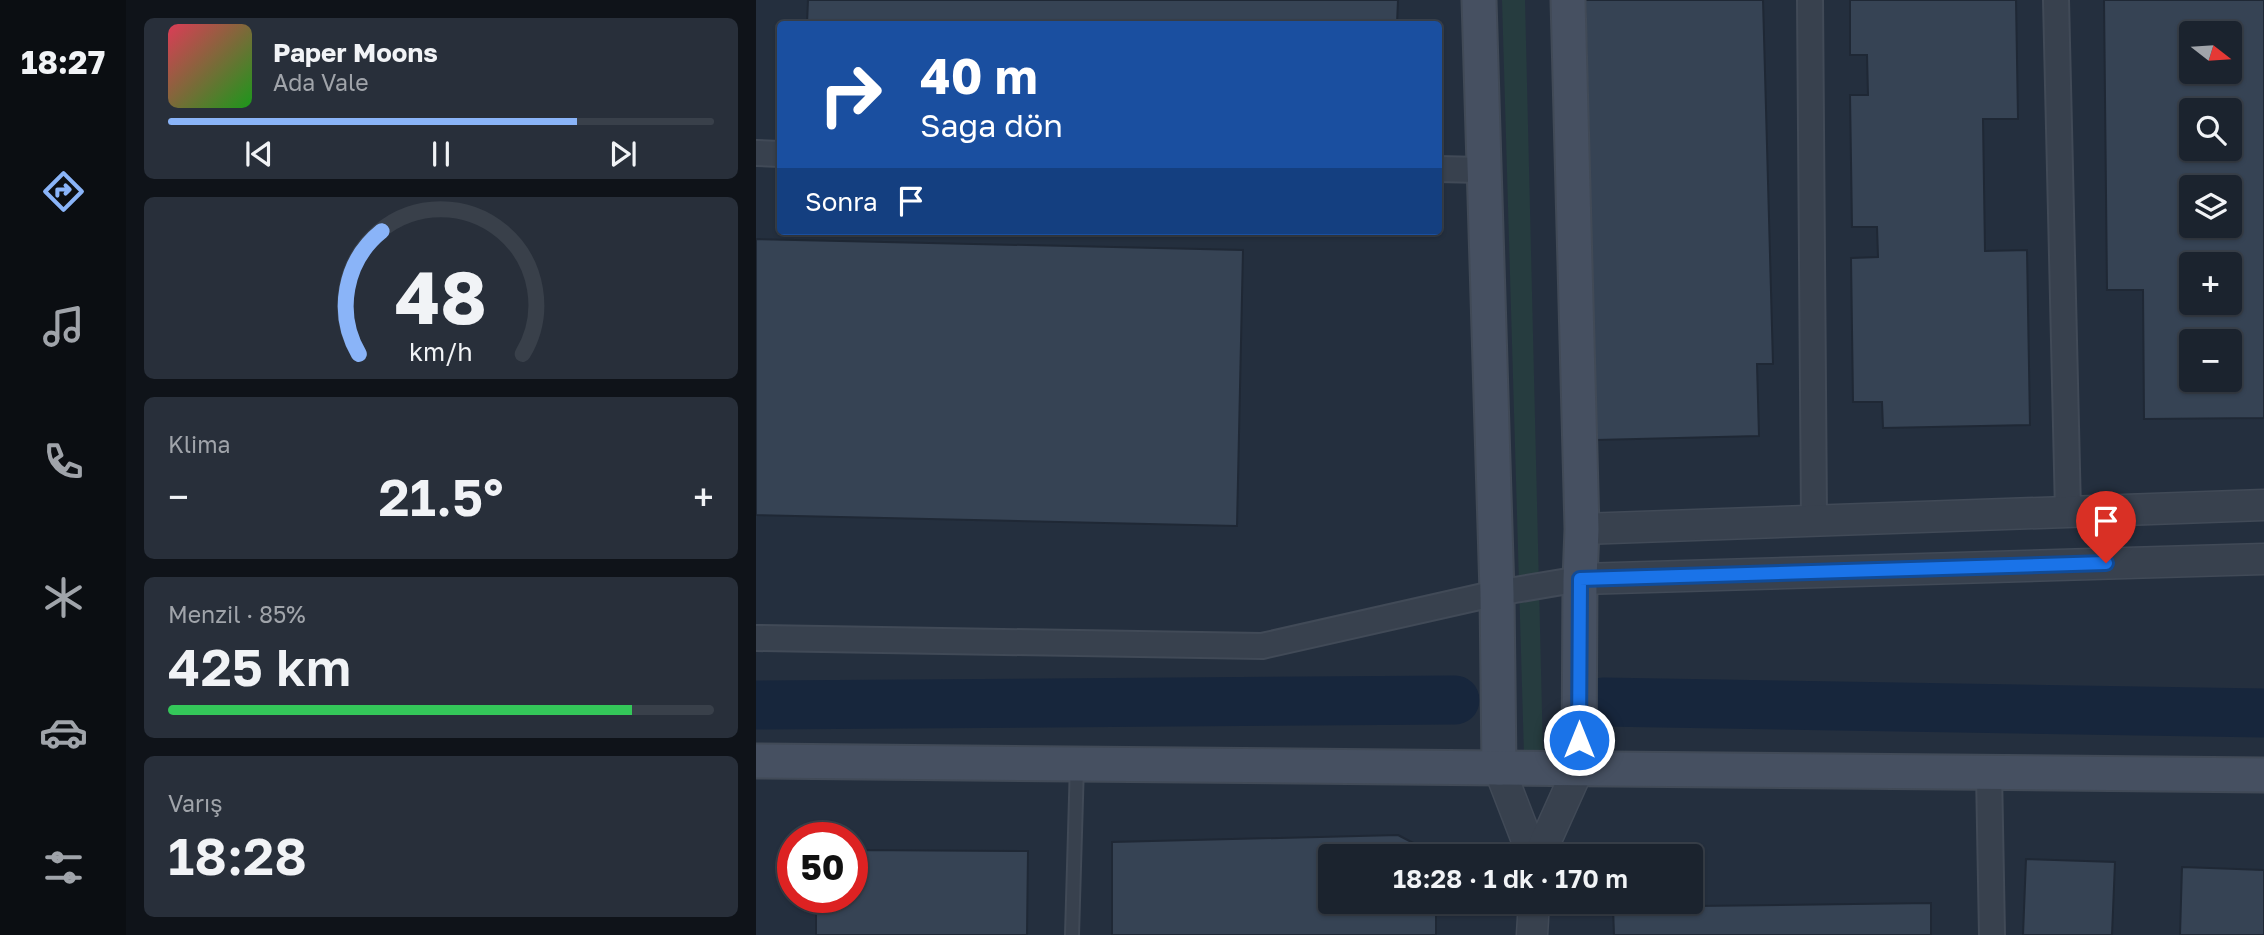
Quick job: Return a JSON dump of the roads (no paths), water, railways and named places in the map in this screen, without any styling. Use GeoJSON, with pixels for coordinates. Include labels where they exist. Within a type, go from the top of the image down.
{"type":"FeatureCollection","features":[{"type":"Feature","properties":{"kind":"main road"},"geometry":{"type":"LineString","coordinates":[[1479,0],[1482,170],[1497,593],[1499,768]]}},
{"type":"Feature","properties":{"kind":"main road"},"geometry":{"type":"LineString","coordinates":[[1568,0],[1582,529],[1579,767]]}},
{"type":"Feature","properties":{"kind":"main road"},"geometry":{"type":"LineString","coordinates":[[756,761],[2264,775]]}},
{"type":"Feature","properties":{"kind":"street"},"geometry":{"type":"LineString","coordinates":[[1810,0],[1814,520]]}},
{"type":"Feature","properties":{"kind":"street"},"geometry":{"type":"LineString","coordinates":[[2056,0],[2068,511]]}},
{"type":"Feature","properties":{"kind":"street"},"geometry":{"type":"LineString","coordinates":[[756,153],[777,154]]}},
{"type":"Feature","properties":{"kind":"street"},"geometry":{"type":"LineString","coordinates":[[1442,169],[1482,170]]}},
{"type":"Feature","properties":{"kind":"street"},"geometry":{"type":"LineString","coordinates":[[1582,529],[2264,505]]}},
{"type":"Feature","properties":{"kind":"street"},"geometry":{"type":"LineString","coordinates":[[756,638],[1262,646],[1497,593],[1580,579],[2264,559]]}},
{"type":"Feature","properties":{"kind":"street"},"geometry":{"type":"LineString","coordinates":[[1544,844],[1579,767]]}},
{"type":"Feature","properties":{"kind":"street"},"geometry":{"type":"LineString","coordinates":[[1499,768],[1528,844]]}},
{"type":"Feature","properties":{"kind":"street"},"geometry":{"type":"LineString","coordinates":[[1989,772],[1992,935]]}},
{"type":"Feature","properties":{"kind":"street"},"geometry":{"type":"LineString","coordinates":[[1532,935],[1533,914]]}},
{"type":"Feature","properties":{"kind":"lane"},"geometry":{"type":"LineString","coordinates":[[1072,935],[1077,764]]}},
{"type":"Feature","properties":{"kind":"waterway"},"geometry":{"type":"LineString","coordinates":[[756,705],[1455,700]]}},
{"type":"Feature","properties":{"kind":"waterway"},"geometry":{"type":"LineString","coordinates":[[1603,702],[2264,713]]}}]}
